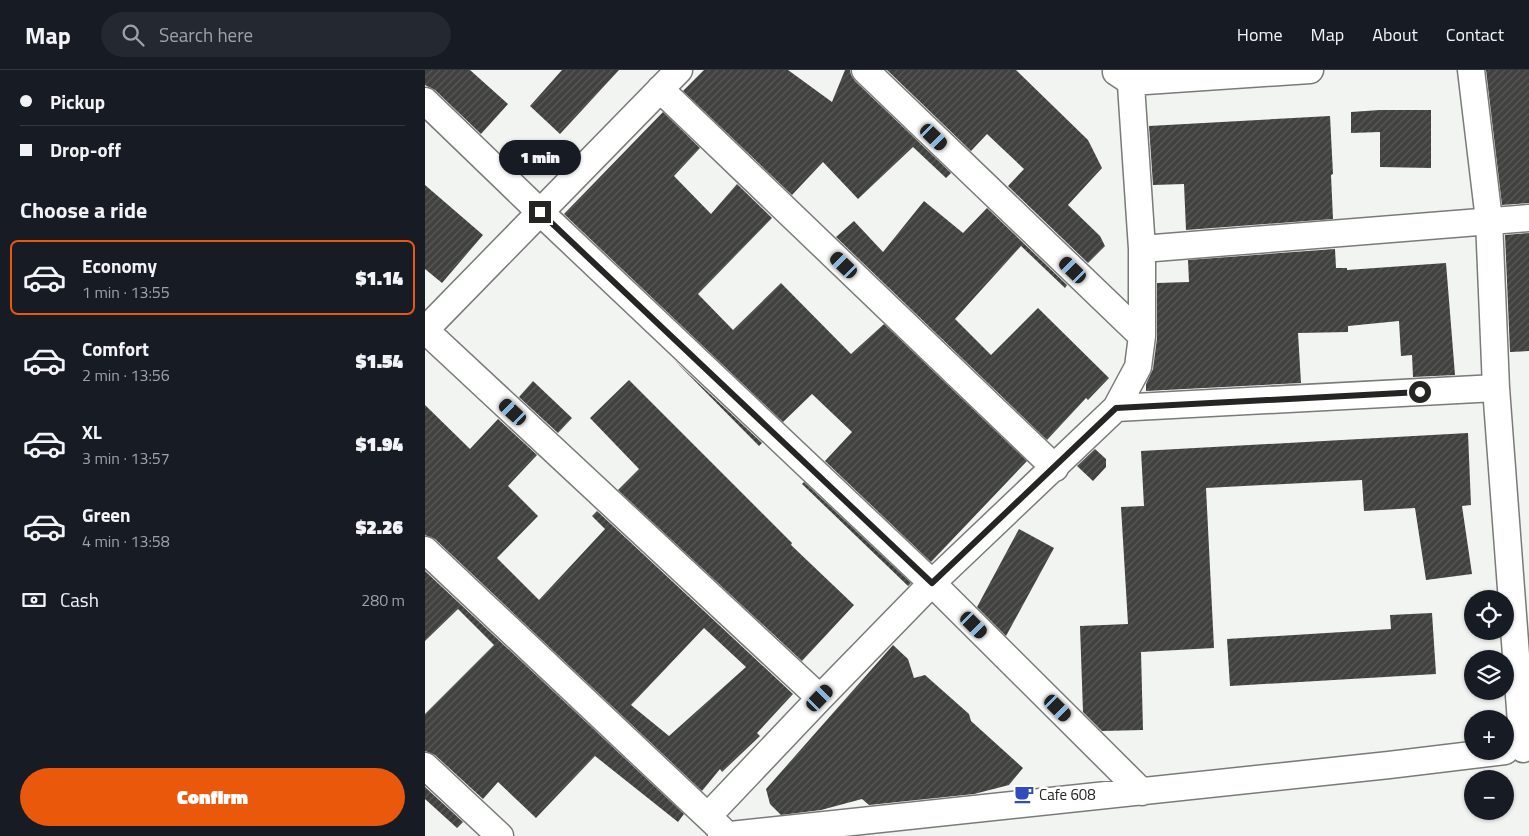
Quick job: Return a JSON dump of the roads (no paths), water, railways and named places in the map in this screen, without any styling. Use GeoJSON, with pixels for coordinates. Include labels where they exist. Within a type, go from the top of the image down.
{"type":"FeatureCollection","features":[{"type":"Feature","properties":{"kind":"street"},"geometry":{"type":"LineString","coordinates":[[679,70],[425,330],[820,698]]}},
{"type":"Feature","properties":{"kind":"street"},"geometry":{"type":"LineString","coordinates":[[865,70],[1142,336]]}},
{"type":"Feature","properties":{"kind":"street"},"geometry":{"type":"LineString","coordinates":[[719,829],[820,698],[932,583],[1116,408],[1138,367],[1142,336],[1142,249],[1125,74],[1310,70]]}},
{"type":"Feature","properties":{"kind":"street"},"geometry":{"type":"LineString","coordinates":[[425,550],[719,829],[1141,792],[1389,766],[1515,750],[1489,220],[1471,70]]}},
{"type":"Feature","properties":{"kind":"street"},"geometry":{"type":"LineString","coordinates":[[660,89],[1055,468]]}},
{"type":"Feature","properties":{"kind":"street"},"geometry":{"type":"LineString","coordinates":[[425,101],[932,583],[1141,792]]}},
{"type":"Feature","properties":{"kind":"street"},"geometry":{"type":"LineString","coordinates":[[1142,249],[1529,218]]}},
{"type":"Feature","properties":{"kind":"street"},"geometry":{"type":"LineString","coordinates":[[1116,408],[1496,388]]}},
{"type":"Feature","properties":{"kind":"street"},"geometry":{"type":"LineString","coordinates":[[425,766],[500,836]]}},
{"type":"Feature","properties":{"kind":"place","name":"Cafe 608"},"geometry":{"type":"Point","coordinates":[1024,794]}}]}
